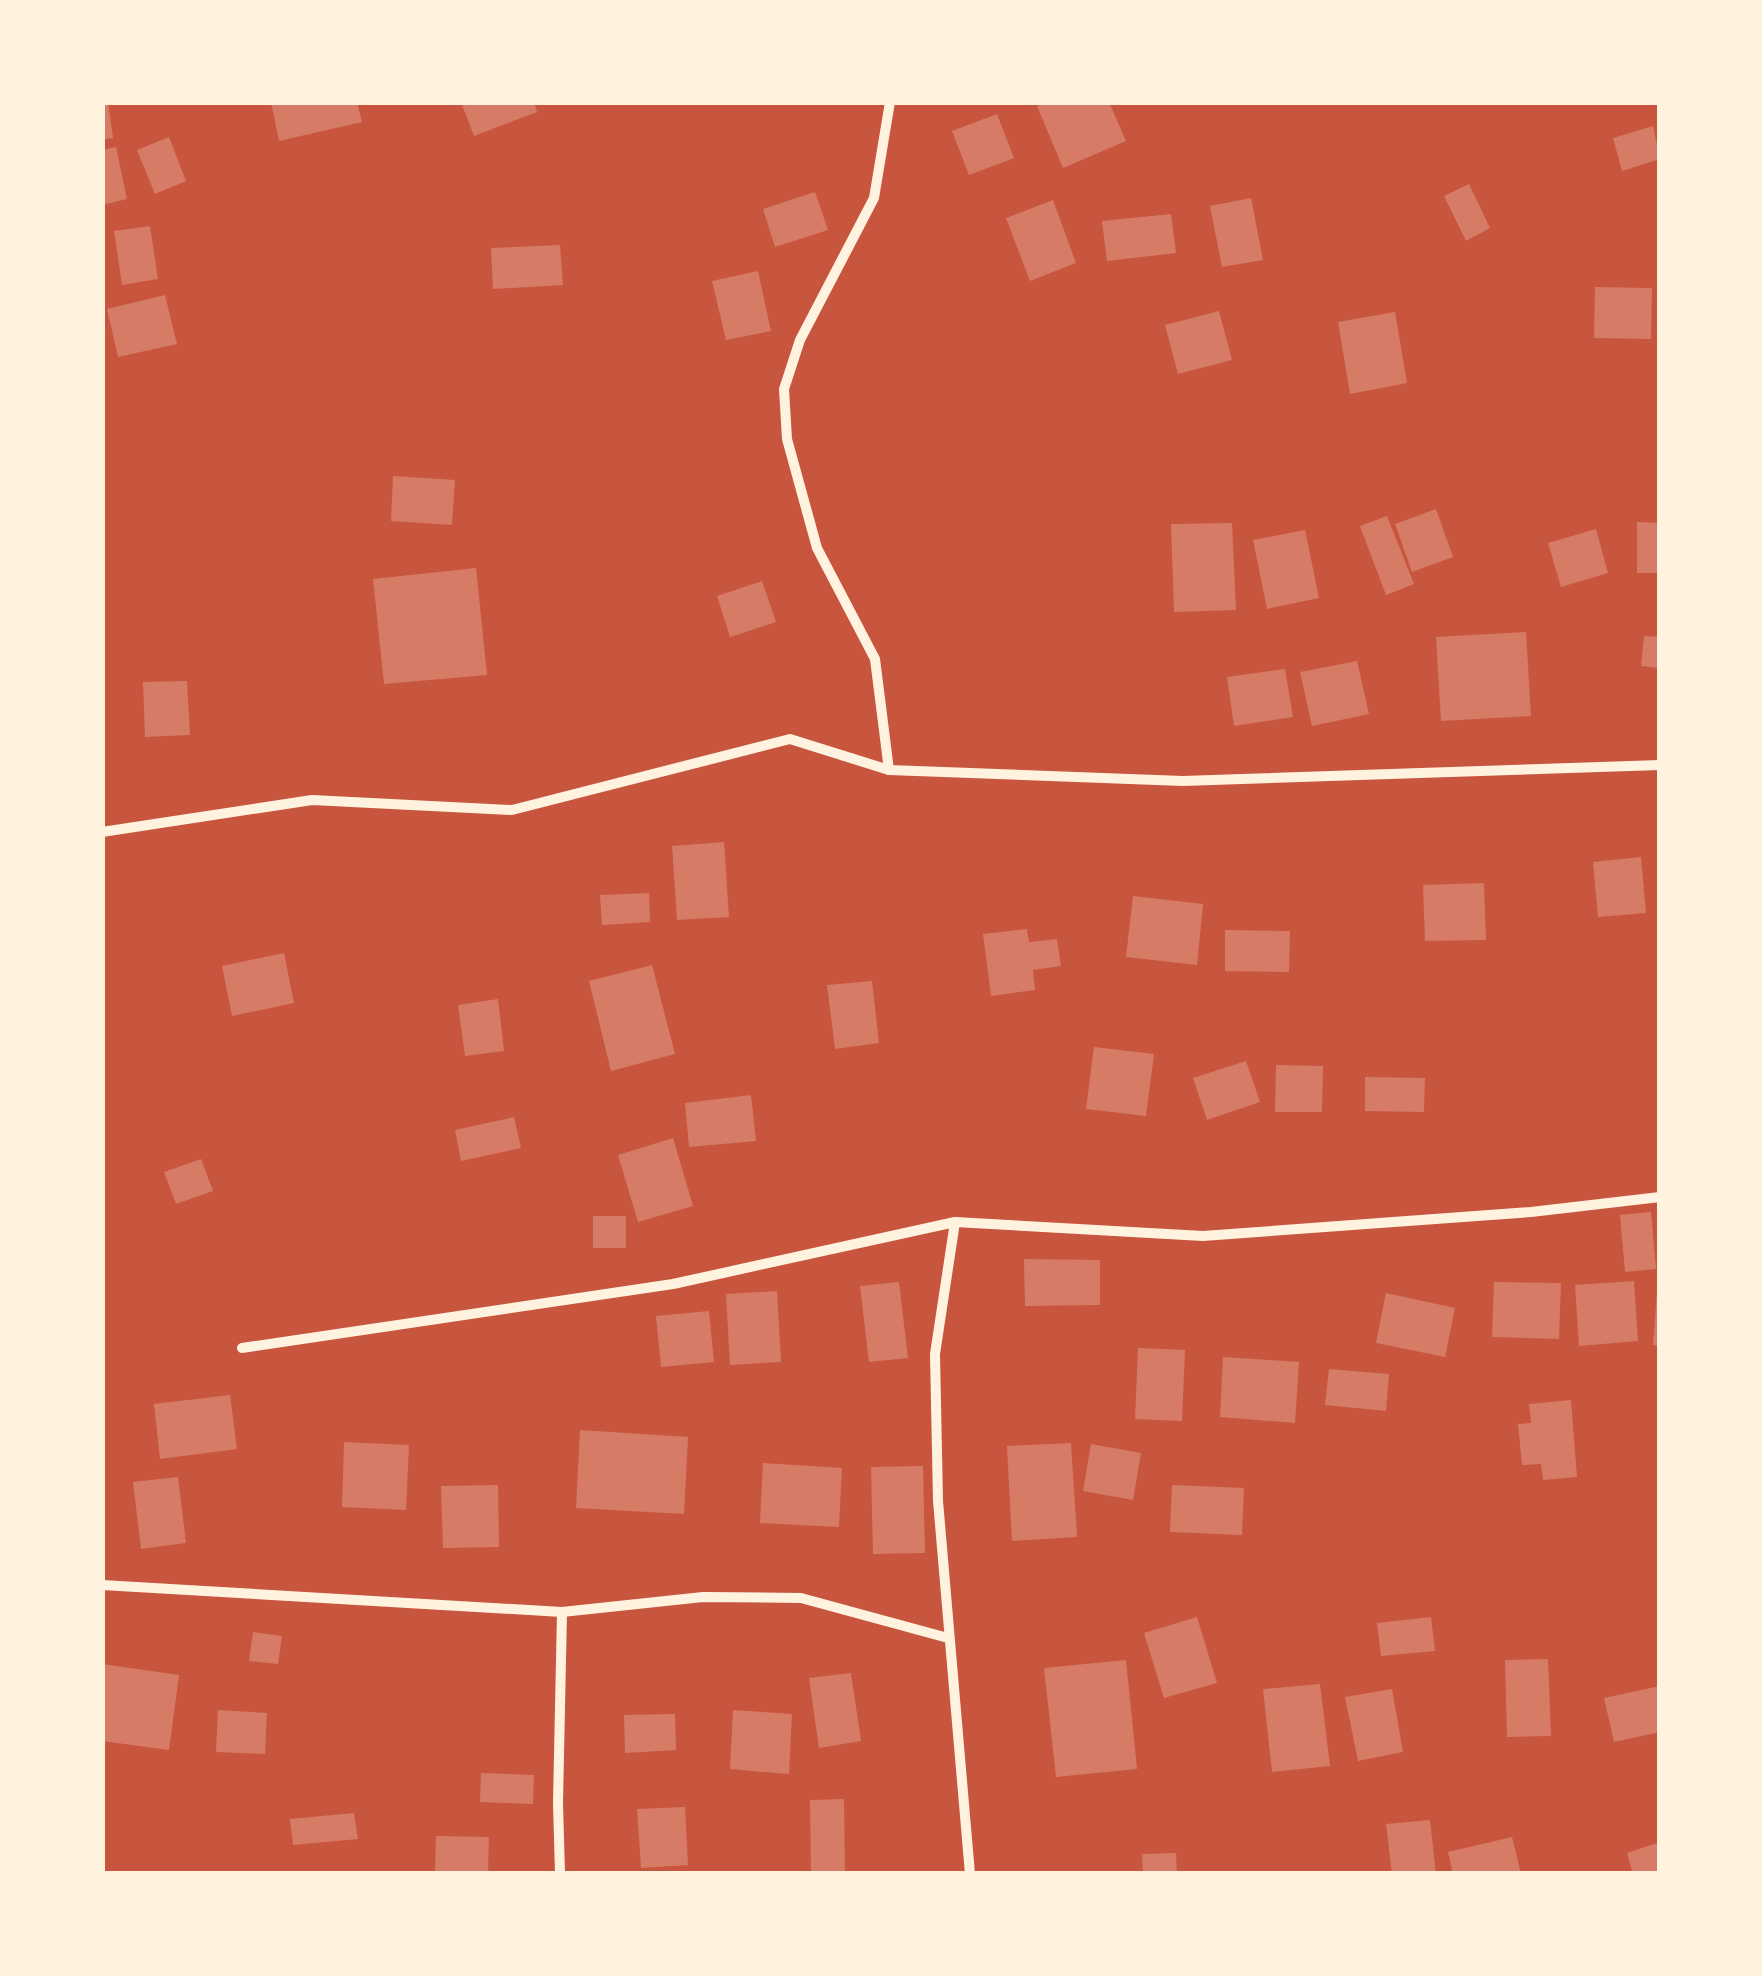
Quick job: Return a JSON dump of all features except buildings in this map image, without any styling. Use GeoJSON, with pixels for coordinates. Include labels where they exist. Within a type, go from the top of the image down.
{"type":"FeatureCollection","features":[{"type":"Feature","properties":{"kind":"street"},"geometry":{"type":"LineString","coordinates":[[889,770],[875,659],[817,548],[786,439],[784,389],[800,340],[874,198],[890,102]]}},
{"type":"Feature","properties":{"kind":"street"},"geometry":{"type":"LineString","coordinates":[[102,832],[312,800],[512,810],[790,739],[889,770],[1183,780],[1660,765]]}},
{"type":"Feature","properties":{"kind":"street"},"geometry":{"type":"LineString","coordinates":[[242,1348],[673,1284],[955,1222],[1203,1236],[1531,1212],[1660,1197]]}},
{"type":"Feature","properties":{"kind":"street"},"geometry":{"type":"LineString","coordinates":[[955,1222],[935,1354],[938,1501],[970,1874]]}},
{"type":"Feature","properties":{"kind":"street"},"geometry":{"type":"LineString","coordinates":[[102,1586],[562,1612],[702,1598],[801,1598],[948,1638]]}},
{"type":"Feature","properties":{"kind":"street"},"geometry":{"type":"LineString","coordinates":[[560,1874],[562,1612]]}}]}
